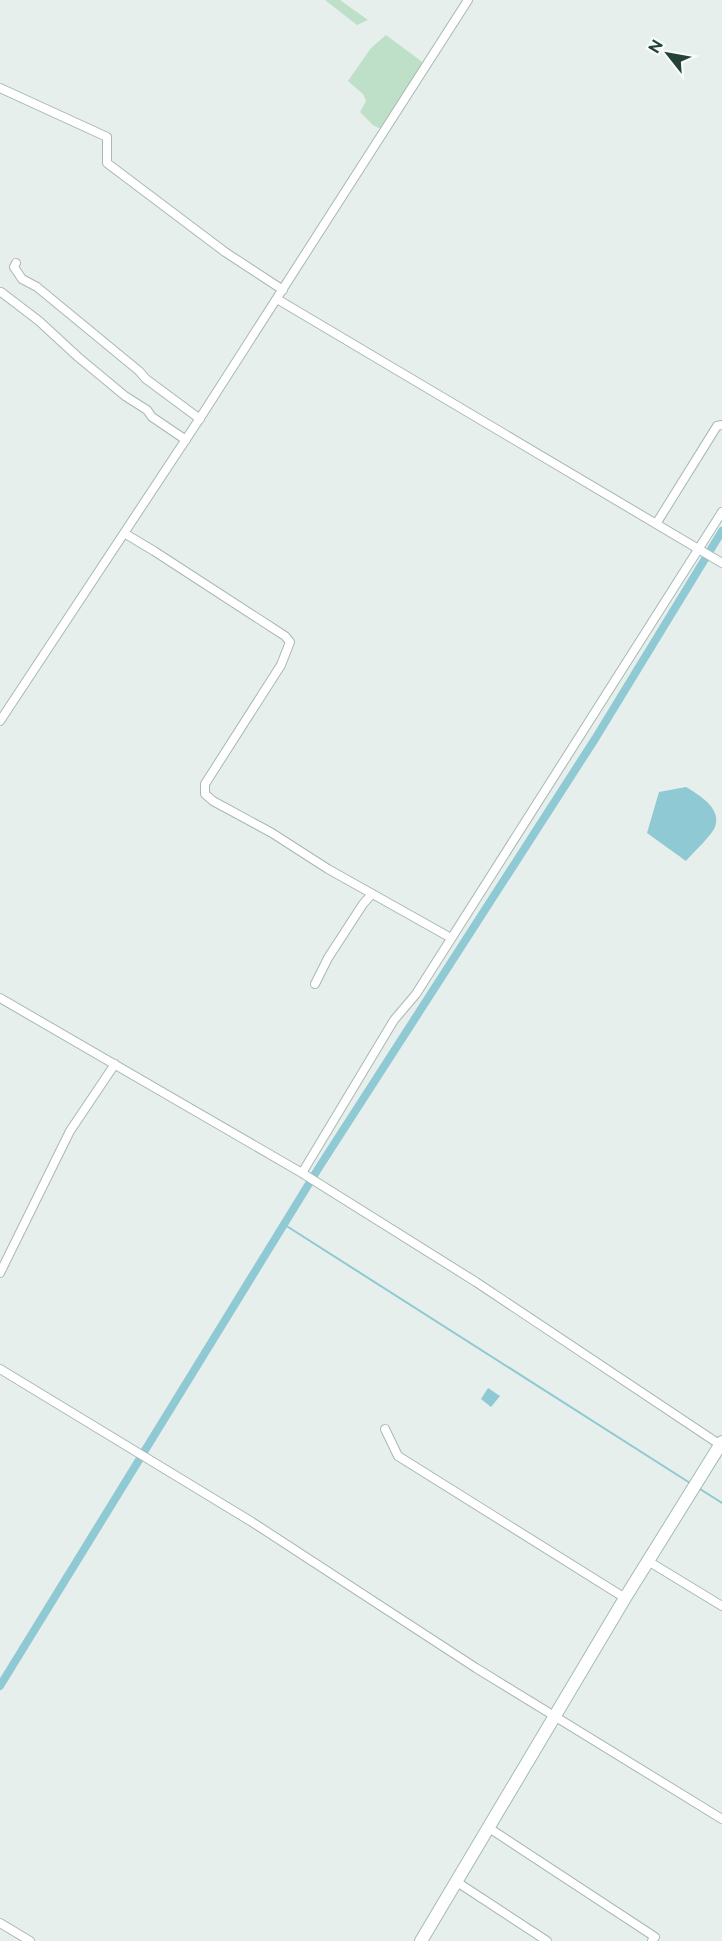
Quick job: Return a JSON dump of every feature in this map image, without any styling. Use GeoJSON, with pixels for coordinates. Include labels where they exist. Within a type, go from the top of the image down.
{"type":"FeatureCollection","features":[{"type":"Feature","properties":{"kind":"street"},"geometry":{"type":"LineString","coordinates":[[0,721],[200,419],[468,0]]}},
{"type":"Feature","properties":{"kind":"street"},"geometry":{"type":"LineString","coordinates":[[0,87],[107,136],[107,163],[225,252],[283,290]]}},
{"type":"Feature","properties":{"kind":"street"},"geometry":{"type":"LineString","coordinates":[[16,263],[14,267],[22,279],[37,287],[139,370],[146,379],[200,419]]}},
{"type":"Feature","properties":{"kind":"street"},"geometry":{"type":"LineString","coordinates":[[1,292],[39,321],[125,396],[186,440]]}},
{"type":"Feature","properties":{"kind":"street"},"geometry":{"type":"LineString","coordinates":[[277,298],[722,563]]}},
{"type":"Feature","properties":{"kind":"street"},"geometry":{"type":"LineString","coordinates":[[657,524],[717,426],[722,425]]}},
{"type":"Feature","properties":{"kind":"street"},"geometry":{"type":"LineString","coordinates":[[305,1175],[394,1020],[416,994],[722,512]]}},
{"type":"Feature","properties":{"kind":"street"},"geometry":{"type":"LineString","coordinates":[[124,533],[285,636],[290,642],[281,665],[206,784],[205,794],[213,801],[451,938]]}},
{"type":"Feature","properties":{"kind":"street"},"geometry":{"type":"LineString","coordinates":[[315,984],[328,958],[372,894]]}},
{"type":"Feature","properties":{"kind":"street"},"geometry":{"type":"LineString","coordinates":[[0,998],[305,1175],[476,1282],[721,1444],[625,1598],[421,1941]]}},
{"type":"Feature","properties":{"kind":"street"},"geometry":{"type":"LineString","coordinates":[[0,1273],[70,1131],[115,1064]]}},
{"type":"Feature","properties":{"kind":"street"},"geometry":{"type":"LineString","coordinates":[[0,1369],[271,1534],[555,1717],[722,1819]]}},
{"type":"Feature","properties":{"kind":"street"},"geometry":{"type":"LineString","coordinates":[[384,1429],[398,1456],[625,1598]]}},
{"type":"Feature","properties":{"kind":"street"},"geometry":{"type":"LineString","coordinates":[[648,1561],[722,1606]]}},
{"type":"Feature","properties":{"kind":"street"},"geometry":{"type":"LineString","coordinates":[[489,1828],[655,1937],[652,1941]]}},
{"type":"Feature","properties":{"kind":"street"},"geometry":{"type":"LineString","coordinates":[[457,1882],[547,1941]]}},
{"type":"Feature","properties":{"kind":"street"},"geometry":{"type":"LineString","coordinates":[[0,1923],[30,1941]]}},
{"type":"Feature","properties":{"kind":"green space"},"geometry":{"type":"Polygon","coordinates":[[[325,0],[340,0],[368,20],[357,25],[325,0]]]}},
{"type":"Feature","properties":{"kind":"green space"},"geometry":{"type":"Polygon","coordinates":[[[386,35],[425,64],[383,130],[373,125],[360,112],[366,101],[363,94],[348,81],[371,48],[386,35]]]}},
{"type":"Feature","properties":{"kind":"water"},"geometry":{"type":"Polygon","coordinates":[[[686,787],[708,803],[716,820],[710,835],[686,861],[647,833],[659,792],[686,787]]]}},
{"type":"Feature","properties":{"kind":"water"},"geometry":{"type":"Polygon","coordinates":[[[488,1388],[500,1396],[491,1407],[481,1399],[488,1388]]]}},
{"type":"Feature","properties":{"kind":"waterway"},"geometry":{"type":"LineString","coordinates":[[0,1686],[318,1169],[595,739],[722,531]]}},
{"type":"Feature","properties":{"kind":"waterway"},"geometry":{"type":"LineString","coordinates":[[285,1225],[690,1483]]}},
{"type":"Feature","properties":{"kind":"waterway"},"geometry":{"type":"LineString","coordinates":[[700,1489],[722,1503]]}}]}
